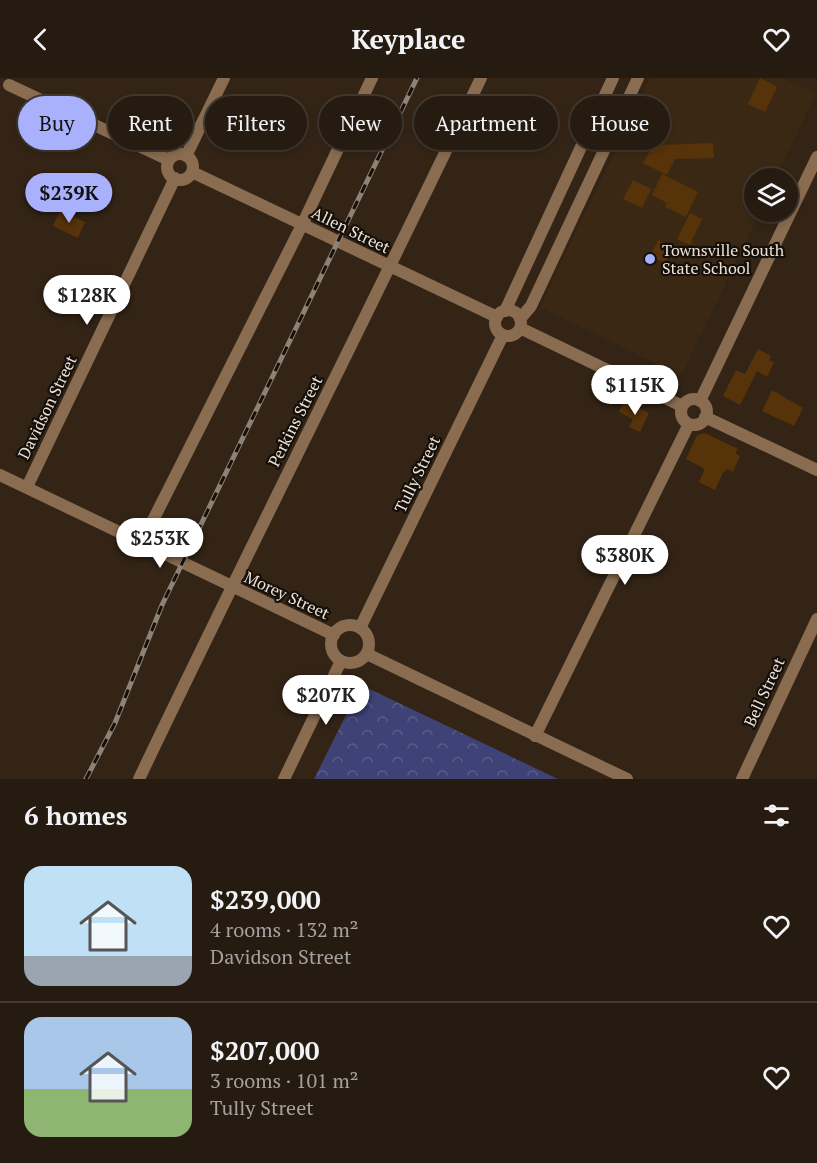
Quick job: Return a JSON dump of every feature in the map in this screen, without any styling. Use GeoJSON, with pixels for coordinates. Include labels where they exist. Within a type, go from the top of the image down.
{"type":"FeatureCollection","features":[{"type":"Feature","properties":{"kind":"street"},"geometry":{"type":"LineString","coordinates":[[186,156],[224,78]]}},
{"type":"Feature","properties":{"kind":"street"},"geometry":{"type":"LineString","coordinates":[[141,544],[302,225],[372,78]]}},
{"type":"Feature","properties":{"kind":"street","name":"Perkins Street"},"geometry":{"type":"LineString","coordinates":[[139,779],[231,586],[391,267],[481,78]]}},
{"type":"Feature","properties":{"kind":"street"},"geometry":{"type":"LineString","coordinates":[[613,78],[501,314],[496,327],[503,335],[510,336],[531,306],[638,78]]}},
{"type":"Feature","properties":{"kind":"street"},"geometry":{"type":"LineString","coordinates":[[7,84],[169,160]]}},
{"type":"Feature","properties":{"kind":"street"},"geometry":{"type":"LineString","coordinates":[[177,154],[186,156],[192,163],[192,172],[185,178],[175,178],[168,171],[169,160],[177,154]]}},
{"type":"Feature","properties":{"kind":"street"},"geometry":{"type":"LineString","coordinates":[[700,401],[817,157]]}},
{"type":"Feature","properties":{"kind":"street","name":"Allen Street"},"geometry":{"type":"LineString","coordinates":[[192,172],[391,267],[501,314]]}},
{"type":"Feature","properties":{"kind":"street","name":"Davidson Street"},"geometry":{"type":"LineString","coordinates":[[27,487],[175,178]]}},
{"type":"Feature","properties":{"kind":"street"},"geometry":{"type":"LineString","coordinates":[[501,314],[514,312],[520,323],[682,406]]}},
{"type":"Feature","properties":{"kind":"street","name":"Tully Street"},"geometry":{"type":"LineString","coordinates":[[360,628],[503,335]]}},
{"type":"Feature","properties":{"kind":"street"},"geometry":{"type":"LineString","coordinates":[[691,400],[700,401],[706,408],[705,417],[699,424],[688,424],[681,416],[682,406],[691,400]]}},
{"type":"Feature","properties":{"kind":"street"},"geometry":{"type":"LineString","coordinates":[[705,417],[817,470]]}},
{"type":"Feature","properties":{"kind":"street"},"geometry":{"type":"LineString","coordinates":[[535,736],[688,424]]}},
{"type":"Feature","properties":{"kind":"street","name":"Morey Street"},"geometry":{"type":"LineString","coordinates":[[0,475],[334,635]]}},
{"type":"Feature","properties":{"kind":"street","name":"Bell Street"},"geometry":{"type":"LineString","coordinates":[[742,779],[817,619]]}},
{"type":"Feature","properties":{"kind":"street"},"geometry":{"type":"LineString","coordinates":[[343,627],[360,628],[368,637],[367,654],[352,664],[341,661],[331,646],[334,635],[343,627]]}},
{"type":"Feature","properties":{"kind":"street"},"geometry":{"type":"LineString","coordinates":[[367,654],[627,779]]}},
{"type":"Feature","properties":{"kind":"street"},"geometry":{"type":"LineString","coordinates":[[285,779],[341,661]]}},
{"type":"Feature","properties":{"kind":"shaded area","name":"Townsville South State School"},"geometry":{"type":"Polygon","coordinates":[[[650,78],[782,78],[816,94],[780,168],[744,168],[744,222],[755,222],[681,376],[540,307],[615,150],[670,150],[670,96],[641,96],[650,78]]]}},
{"type":"Feature","properties":{"kind":"green space"},"geometry":{"type":"Polygon","coordinates":[[[361,685],[558,779],[314,779],[361,685]]]}},
{"type":"Feature","properties":{"kind":"building"},"geometry":{"type":"Polygon","coordinates":[[[760,78],[777,87],[765,112],[748,104],[760,78]]]}},
{"type":"Feature","properties":{"kind":"building"},"geometry":{"type":"Polygon","coordinates":[[[713,143],[714,158],[675,159],[667,175],[643,163],[650,151],[648,150],[670,150],[670,145],[713,143]]]}},
{"type":"Feature","properties":{"kind":"building"},"geometry":{"type":"Polygon","coordinates":[[[662,174],[698,192],[686,217],[665,207],[667,203],[652,195],[662,174]]]}},
{"type":"Feature","properties":{"kind":"building"},"geometry":{"type":"Polygon","coordinates":[[[633,180],[651,189],[642,208],[623,199],[633,180]]]}},
{"type":"Feature","properties":{"kind":"building"},"geometry":{"type":"Polygon","coordinates":[[[60,211],[85,222],[78,238],[53,226],[60,211]]]}},
{"type":"Feature","properties":{"kind":"building"},"geometry":{"type":"Polygon","coordinates":[[[690,213],[702,219],[690,245],[677,239],[690,213]]]}},
{"type":"Feature","properties":{"kind":"building"},"geometry":{"type":"Polygon","coordinates":[[[658,240],[673,247],[665,263],[650,256],[658,240]]]}},
{"type":"Feature","properties":{"kind":"building"},"geometry":{"type":"Polygon","coordinates":[[[758,349],[771,356],[769,360],[774,362],[767,377],[757,371],[740,405],[723,396],[736,370],[745,374],[758,349]]]}},
{"type":"Feature","properties":{"kind":"building"},"geometry":{"type":"Polygon","coordinates":[[[772,390],[803,408],[794,426],[762,411],[772,390]]]}},
{"type":"Feature","properties":{"kind":"building"},"geometry":{"type":"Polygon","coordinates":[[[624,401],[649,413],[640,432],[629,427],[633,419],[619,412],[624,401]]]}},
{"type":"Feature","properties":{"kind":"building"},"geometry":{"type":"Polygon","coordinates":[[[705,433],[738,449],[735,453],[740,456],[733,472],[727,469],[723,473],[715,490],[699,482],[703,468],[686,459],[697,435],[705,433]]]}},
{"type":"Feature","properties":{"kind":"railway"},"geometry":{"type":"LineString","coordinates":[[86,779],[115,723],[162,605],[417,78]]}},
{"type":"Feature","properties":{"kind":"place","name":"Townsville South State School"},"geometry":{"type":"Point","coordinates":[650,259]}}]}
